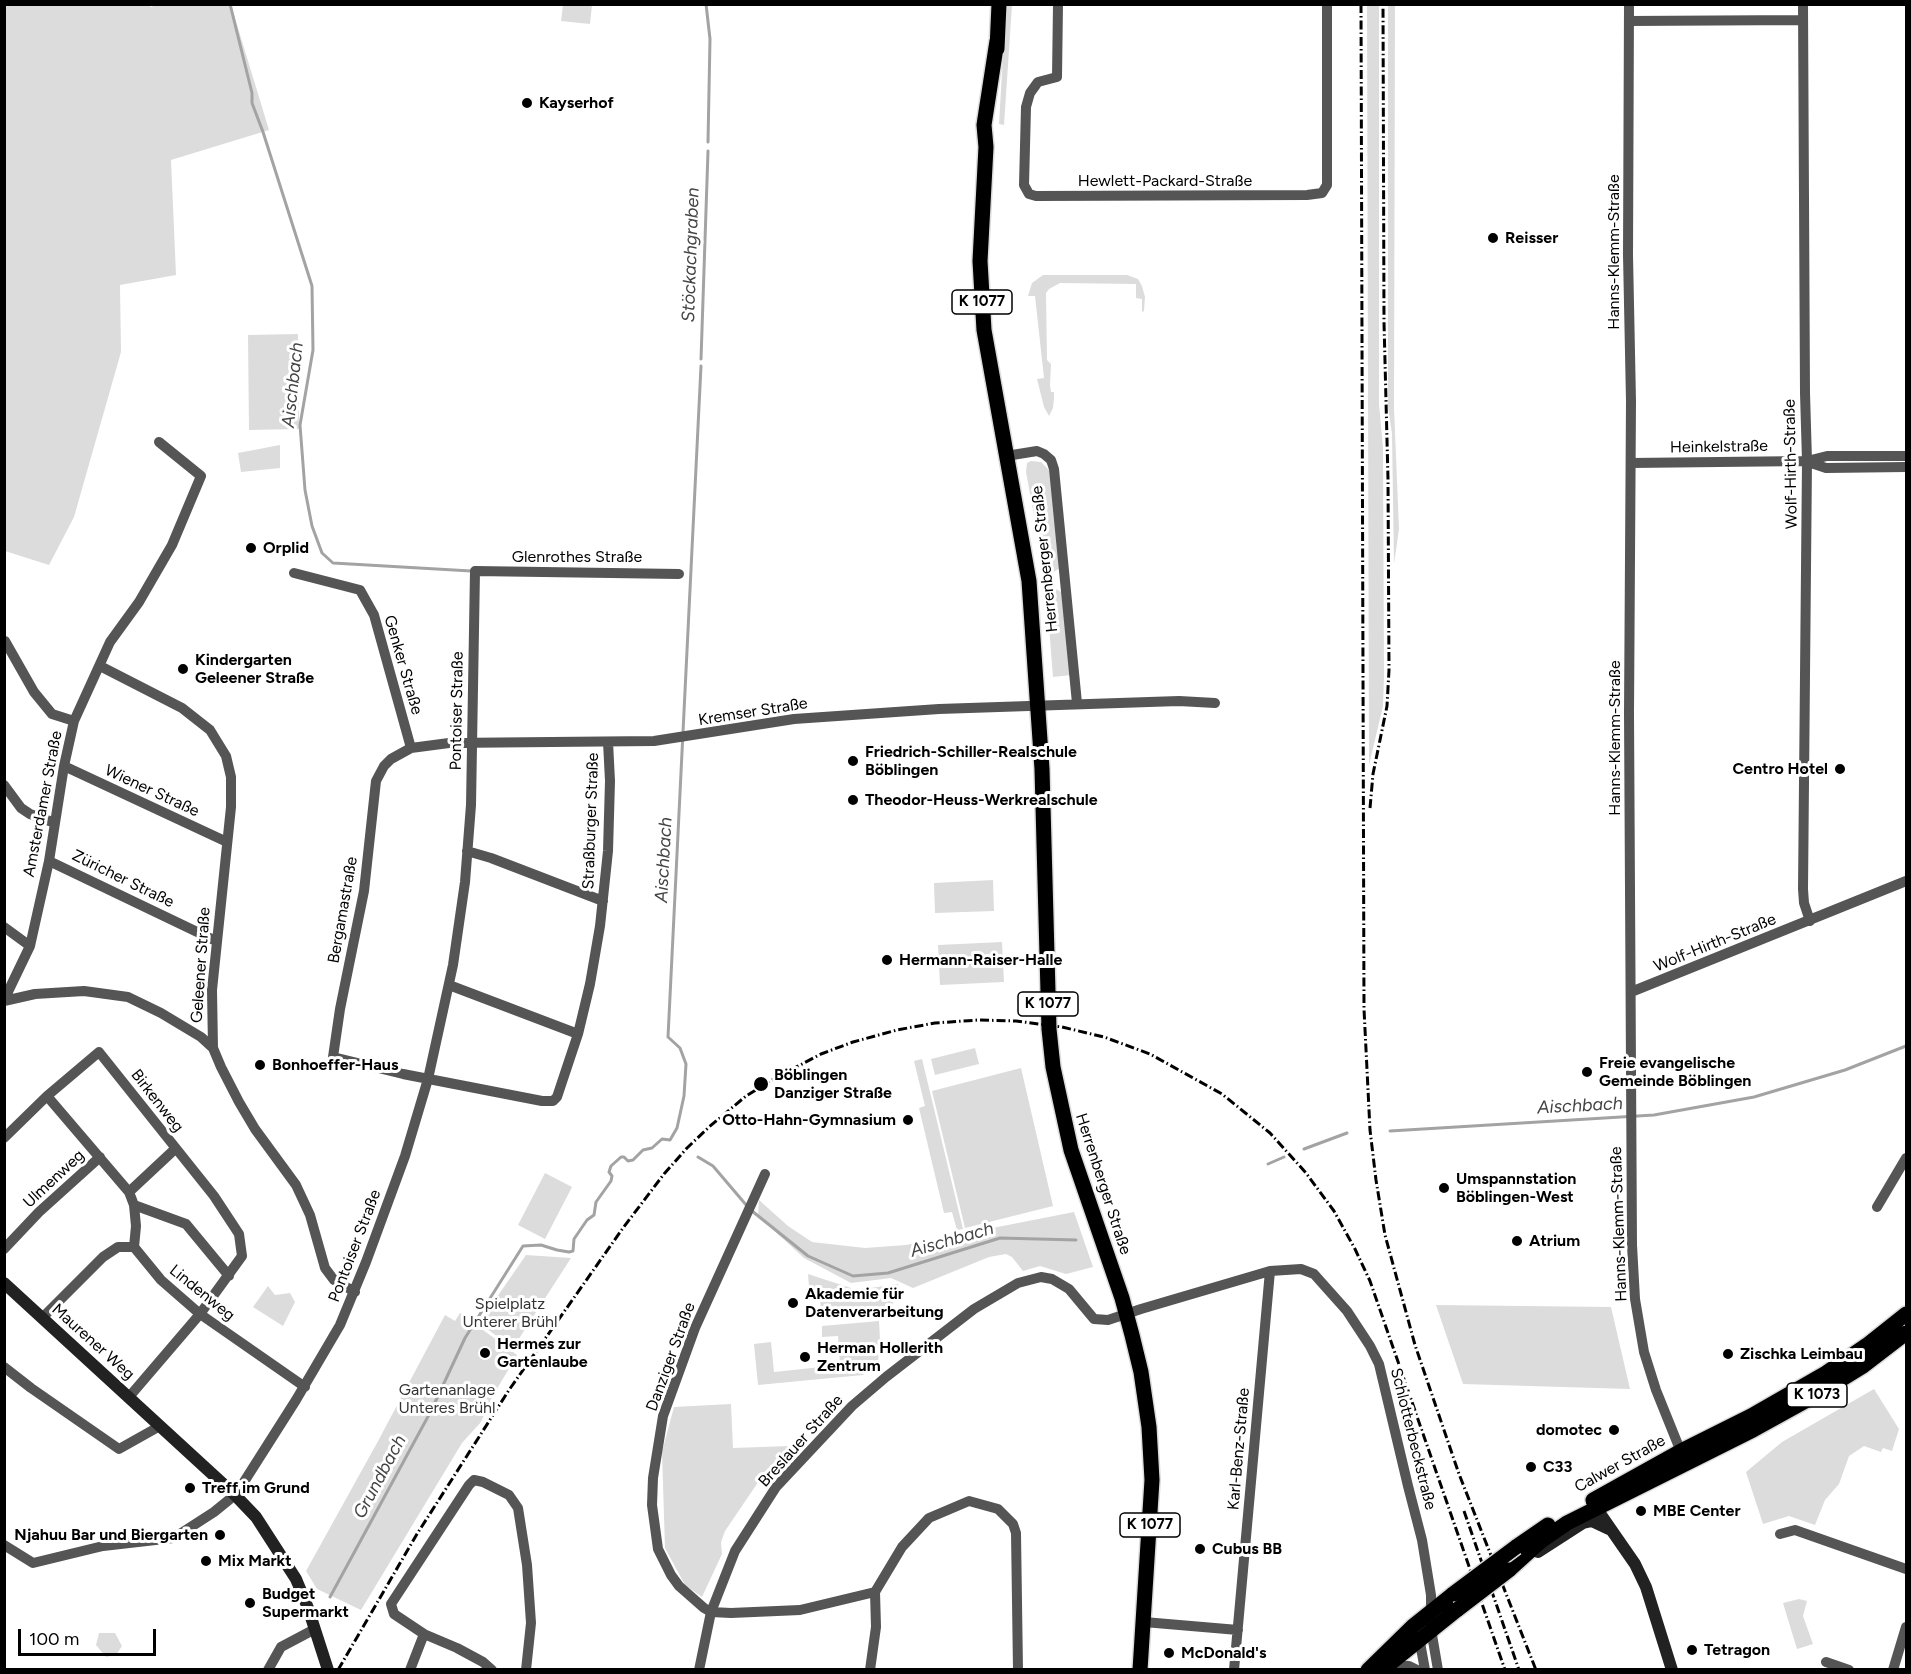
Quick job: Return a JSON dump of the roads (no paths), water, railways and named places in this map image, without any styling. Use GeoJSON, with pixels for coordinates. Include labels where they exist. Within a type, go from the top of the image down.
{"type":"FeatureCollection","features":[{"type":"Feature","properties":{"kind":"main road","name":"Herrenberger Straße"},"geometry":{"type":"LineString","coordinates":[[999,4],[997,41],[984,124],[986,147],[981,217],[981,302],[1029,581],[1038,705],[1049,1029],[1053,1067],[1071,1150],[1126,1314],[1141,1372],[1151,1447],[1148,1622],[1140,1670]]}},
{"type":"Feature","properties":{"kind":"main road","name":"Calwer Straße"},"geometry":{"type":"LineString","coordinates":[[1382,1670],[1431,1629],[1456,1602],[1515,1559],[1539,1537],[1593,1510],[1684,1457],[1723,1431],[1826,1373],[1867,1345],[1906,1314]]}},
{"type":"Feature","properties":{"kind":"main road","name":"Calwer Straße"},"geometry":{"type":"LineString","coordinates":[[1684,1457],[1732,1441],[1811,1398],[1863,1366],[1906,1333]]}},
{"type":"Feature","properties":{"kind":"main road","name":"Calwer Straße"},"geometry":{"type":"LineString","coordinates":[[1368,1670],[1431,1611],[1456,1602],[1515,1559]]}},
{"type":"Feature","properties":{"kind":"street","name":"Hewlett-Packard-Straße"},"geometry":{"type":"LineString","coordinates":[[1058,4],[1057,77],[1038,82],[1030,93],[1026,107],[1024,185],[1029,194],[1036,196],[1322,193],[1327,185],[1328,4]]}},
{"type":"Feature","properties":{"kind":"street","name":"Hanns-Klemm-Straße"},"geometry":{"type":"LineString","coordinates":[[1629,4],[1628,245],[1631,463],[1629,713],[1633,1283],[1640,1334],[1648,1367],[1684,1457]]}},
{"type":"Feature","properties":{"kind":"street","name":"Wolf-Hirth-Straße"},"geometry":{"type":"LineString","coordinates":[[1803,4],[1804,383],[1807,461],[1803,889],[1804,903],[1810,921]]}},
{"type":"Feature","properties":{"kind":"street"},"geometry":{"type":"LineString","coordinates":[[1629,21],[1803,20]]}},
{"type":"Feature","properties":{"kind":"street","name":"Amsterdamer Straße"},"geometry":{"type":"LineString","coordinates":[[4,1001],[30,946],[49,861],[64,766],[75,721],[110,642],[139,602],[172,545],[201,476],[159,442]]}},
{"type":"Feature","properties":{"kind":"street","name":"Herrenberger Straße"},"geometry":{"type":"LineString","coordinates":[[1006,456],[1037,451],[1051,460],[1054,469],[1077,703]]}},
{"type":"Feature","properties":{"kind":"street","name":"Heinkelstraße"},"geometry":{"type":"LineString","coordinates":[[1631,463],[1807,461],[1827,456],[1906,456]]}},
{"type":"Feature","properties":{"kind":"street","name":"Heinkelstraße"},"geometry":{"type":"LineString","coordinates":[[1807,461],[1826,468],[1906,467]]}},
{"type":"Feature","properties":{"kind":"street","name":"Glenrothes Straße"},"geometry":{"type":"LineString","coordinates":[[475,571],[680,574]]}},
{"type":"Feature","properties":{"kind":"street","name":"Pontoiser Straße"},"geometry":{"type":"LineString","coordinates":[[4,1545],[33,1563],[103,1546],[173,1538],[214,1512],[234,1494],[266,1449],[340,1325],[355,1292],[397,1179],[428,1079],[449,985],[465,882],[467,851],[472,742],[475,571]]}},
{"type":"Feature","properties":{"kind":"street","name":"Genker Straße"},"geometry":{"type":"LineString","coordinates":[[294,573],[360,590],[374,615],[411,748]]}},
{"type":"Feature","properties":{"kind":"street"},"geometry":{"type":"LineString","coordinates":[[5,641],[34,692],[52,714],[75,721]]}},
{"type":"Feature","properties":{"kind":"street","name":"Geleener Straße"},"geometry":{"type":"LineString","coordinates":[[100,666],[182,708],[210,730],[226,756],[231,777],[231,807],[212,990],[213,1048],[221,1068],[255,1129],[296,1185],[310,1215],[325,1268],[334,1280],[355,1292]]}},
{"type":"Feature","properties":{"kind":"street"},"geometry":{"type":"LineString","coordinates":[[1038,705],[1179,701],[1215,703]]}},
{"type":"Feature","properties":{"kind":"street","name":"Kremser Straße"},"geometry":{"type":"LineString","coordinates":[[472,742],[608,742],[676,738],[803,718],[949,708],[1038,705]]}},
{"type":"Feature","properties":{"kind":"street","name":"Bergamastraße"},"geometry":{"type":"LineString","coordinates":[[428,1079],[333,1057],[340,1009],[364,891],[376,781],[384,766],[391,759],[411,748],[472,742]]}},
{"type":"Feature","properties":{"kind":"street","name":"Straßburger Straße"},"geometry":{"type":"LineString","coordinates":[[428,1079],[542,1101],[553,1101],[560,1094],[578,1034],[597,949],[603,901],[609,807],[608,742]]}},
{"type":"Feature","properties":{"kind":"street","name":"Wiener Straße"},"geometry":{"type":"LineString","coordinates":[[64,766],[227,842]]}},
{"type":"Feature","properties":{"kind":"street"},"geometry":{"type":"LineString","coordinates":[[4,785],[21,808],[30,814],[55,823]]}},
{"type":"Feature","properties":{"kind":"street","name":"Straßburger Straße"},"geometry":{"type":"LineString","coordinates":[[467,851],[603,901]]}},
{"type":"Feature","properties":{"kind":"street","name":"Züricher Straße"},"geometry":{"type":"LineString","coordinates":[[49,861],[216,941]]}},
{"type":"Feature","properties":{"kind":"street","name":"Wolf-Hirth-Straße"},"geometry":{"type":"LineString","coordinates":[[1631,992],[1906,881]]}},
{"type":"Feature","properties":{"kind":"street"},"geometry":{"type":"LineString","coordinates":[[4,927],[30,946]]}},
{"type":"Feature","properties":{"kind":"street"},"geometry":{"type":"LineString","coordinates":[[449,985],[578,1034]]}},
{"type":"Feature","properties":{"kind":"street"},"geometry":{"type":"LineString","coordinates":[[4,1001],[35,993],[84,991],[128,997],[161,1013],[201,1037],[213,1048]]}},
{"type":"Feature","properties":{"kind":"street","name":"Birkenweg"},"geometry":{"type":"LineString","coordinates":[[4,1138],[47,1096],[99,1052],[214,1196],[239,1234],[242,1256],[229,1276],[200,1314],[129,1397]]}},
{"type":"Feature","properties":{"kind":"street"},"geometry":{"type":"LineString","coordinates":[[42,1318],[103,1257],[118,1247],[134,1247],[136,1226],[134,1205],[129,1192],[47,1096]]}},
{"type":"Feature","properties":{"kind":"street"},"geometry":{"type":"LineString","coordinates":[[129,1192],[175,1149]]}},
{"type":"Feature","properties":{"kind":"street","name":"Ulmenweg"},"geometry":{"type":"LineString","coordinates":[[4,1249],[39,1212],[100,1157]]}},
{"type":"Feature","properties":{"kind":"street"},"geometry":{"type":"LineString","coordinates":[[1877,1207],[1906,1158]]}},
{"type":"Feature","properties":{"kind":"street","name":"Danziger Straße"},"geometry":{"type":"LineString","coordinates":[[711,1612],[670,1575],[658,1549],[652,1505],[653,1478],[668,1398],[695,1328],[765,1174]]}},
{"type":"Feature","properties":{"kind":"street"},"geometry":{"type":"LineString","coordinates":[[134,1205],[186,1224],[229,1276]]}},
{"type":"Feature","properties":{"kind":"street","name":"Lindenweg"},"geometry":{"type":"LineString","coordinates":[[134,1247],[161,1280],[200,1314],[305,1387]]}},
{"type":"Feature","properties":{"kind":"street","name":"Schlotterbeckstraße"},"geometry":{"type":"LineString","coordinates":[[1126,1314],[1270,1271],[1301,1269],[1314,1274],[1347,1311],[1379,1364],[1422,1539],[1429,1581],[1431,1629],[1438,1670]]}},
{"type":"Feature","properties":{"kind":"street","name":"Karl-Benz-Straße"},"geometry":{"type":"LineString","coordinates":[[1234,1670],[1270,1271]]}},
{"type":"Feature","properties":{"kind":"street","name":"Breslauer Straße"},"geometry":{"type":"LineString","coordinates":[[699,1670],[711,1612],[735,1551],[776,1487],[852,1406],[886,1377],[974,1309],[1018,1283],[1041,1277],[1052,1279],[1070,1289],[1094,1319],[1108,1320],[1126,1314]]}},
{"type":"Feature","properties":{"kind":"street","name":"Maurener Weg"},"geometry":{"type":"LineString","coordinates":[[4,1283],[234,1494],[256,1517],[296,1580],[328,1670]]}},
{"type":"Feature","properties":{"kind":"street"},"geometry":{"type":"LineString","coordinates":[[4,1367],[119,1449],[160,1426]]}},
{"type":"Feature","properties":{"kind":"street"},"geometry":{"type":"LineString","coordinates":[[492,1670],[483,1662],[457,1648],[424,1634],[391,1610],[391,1604],[400,1588],[474,1480],[509,1495],[518,1508],[527,1565],[531,1623],[526,1670]]}},
{"type":"Feature","properties":{"kind":"street"},"geometry":{"type":"LineString","coordinates":[[870,1670],[876,1627],[875,1592],[902,1547],[929,1518],[969,1501],[998,1509],[1013,1524],[1016,1533],[1018,1670]]}},
{"type":"Feature","properties":{"kind":"street"},"geometry":{"type":"LineString","coordinates":[[1593,1510],[1612,1531],[1635,1564],[1646,1587],[1672,1670]]}},
{"type":"Feature","properties":{"kind":"street","name":"Calwer Straße"},"geometry":{"type":"LineString","coordinates":[[1515,1559],[1539,1551],[1583,1523],[1593,1510]]}},
{"type":"Feature","properties":{"kind":"street"},"geometry":{"type":"LineString","coordinates":[[1780,1534],[1795,1530],[1906,1569]]}},
{"type":"Feature","properties":{"kind":"street"},"geometry":{"type":"LineString","coordinates":[[711,1612],[800,1610],[875,1592]]}},
{"type":"Feature","properties":{"kind":"street"},"geometry":{"type":"LineString","coordinates":[[1425,1670],[1419,1640],[1420,1627],[1431,1611]]}},
{"type":"Feature","properties":{"kind":"street"},"geometry":{"type":"LineString","coordinates":[[1148,1622],[1238,1630]]}},
{"type":"Feature","properties":{"kind":"street"},"geometry":{"type":"LineString","coordinates":[[1893,1670],[1906,1628]]}},
{"type":"Feature","properties":{"kind":"street"},"geometry":{"type":"LineString","coordinates":[[268,1670],[281,1647],[315,1629]]}},
{"type":"Feature","properties":{"kind":"street"},"geometry":{"type":"LineString","coordinates":[[410,1670],[424,1634]]}},
{"type":"Feature","properties":{"kind":"street"},"geometry":{"type":"LineString","coordinates":[[1826,1662],[1849,1670]]}},
{"type":"Feature","properties":{"kind":"street"},"geometry":{"type":"LineString","coordinates":[[1395,1670],[1400,1666],[1413,1668]]}},
{"type":"Feature","properties":{"kind":"waterway","name":"Aischbach"},"geometry":{"type":"LineString","coordinates":[[230,4],[252,93],[252,103],[312,286],[313,350],[300,425],[305,490],[312,526],[322,553],[333,563],[471,571]]}},
{"type":"Feature","properties":{"kind":"waterway","name":"Stöckachgraben"},"geometry":{"type":"LineString","coordinates":[[706,4],[710,39],[708,142]]}},
{"type":"Feature","properties":{"kind":"waterway","name":"Stöckachgraben"},"geometry":{"type":"LineString","coordinates":[[701,359],[708,151]]}},
{"type":"Feature","properties":{"kind":"waterway","name":"Aischbach"},"geometry":{"type":"LineString","coordinates":[[330,1597],[431,1411],[465,1338],[523,1246],[541,1245],[557,1250],[573,1251],[574,1239],[587,1220],[594,1215],[596,1202],[611,1181],[612,1176],[609,1172],[611,1166],[621,1157],[628,1161],[633,1160],[643,1150],[652,1148],[662,1139],[670,1140],[677,1128],[684,1096],[686,1064],[680,1048],[668,1037],[701,366]]}},
{"type":"Feature","properties":{"kind":"waterway","name":"Aischbach"},"geometry":{"type":"LineString","coordinates":[[1390,1131],[1654,1115],[1754,1097],[1845,1070],[1906,1046]]}},
{"type":"Feature","properties":{"kind":"waterway","name":"Aischbach"},"geometry":{"type":"LineString","coordinates":[[1304,1149],[1347,1133]]}},
{"type":"Feature","properties":{"kind":"waterway","name":"Aischbach"},"geometry":{"type":"LineString","coordinates":[[698,1157],[713,1166],[747,1206]]}},
{"type":"Feature","properties":{"kind":"waterway","name":"Aischbach"},"geometry":{"type":"LineString","coordinates":[[1268,1164],[1284,1157]]}},
{"type":"Feature","properties":{"kind":"waterway","name":"Aischbach"},"geometry":{"type":"LineString","coordinates":[[752,1211],[808,1256],[853,1276],[888,1273],[1000,1238],[1076,1240]]}},
{"type":"Feature","properties":{"kind":"railway"},"geometry":{"type":"LineString","coordinates":[[1361,4],[1364,1009],[1370,1130],[1385,1235],[1415,1345],[1459,1474],[1536,1670]]}},
{"type":"Feature","properties":{"kind":"railway"},"geometry":{"type":"LineString","coordinates":[[1370,808],[1373,774],[1387,706],[1389,670],[1384,322],[1383,4]]}},
{"type":"Feature","properties":{"kind":"railway"},"geometry":{"type":"LineString","coordinates":[[338,1670],[417,1534],[509,1390],[623,1228],[687,1148],[746,1096],[821,1054],[853,1042],[897,1030],[935,1023],[978,1020],[1016,1021],[1062,1027],[1104,1037],[1150,1054],[1222,1094],[1270,1133],[1306,1173],[1334,1211],[1370,1281],[1505,1670]]}},
{"type":"Feature","properties":{"kind":"railway"},"geometry":{"type":"LineString","coordinates":[[1464,1511],[1519,1670]]}},
{"type":"Feature","properties":{"kind":"place","name":"Kayserhof"},"geometry":{"type":"Point","coordinates":[527,103]}},
{"type":"Feature","properties":{"kind":"place","name":"Reisser"},"geometry":{"type":"Point","coordinates":[1493,238]}},
{"type":"Feature","properties":{"kind":"place","name":"Orplid"},"geometry":{"type":"Point","coordinates":[251,548]}},
{"type":"Feature","properties":{"kind":"place","name":"Kindergarten Geleener Straße"},"geometry":{"type":"Point","coordinates":[183,669]}},
{"type":"Feature","properties":{"kind":"place","name":"Friedrich-Schiller-Realschule Böblingen"},"geometry":{"type":"Point","coordinates":[853,761]}},
{"type":"Feature","properties":{"kind":"place","name":"Centro Hotel"},"geometry":{"type":"Point","coordinates":[1840,769]}},
{"type":"Feature","properties":{"kind":"place","name":"Theodor-Heuss-Werkrealschule"},"geometry":{"type":"Point","coordinates":[853,800]}},
{"type":"Feature","properties":{"kind":"place","name":"Hermann-Raiser-Halle"},"geometry":{"type":"Point","coordinates":[887,960]}},
{"type":"Feature","properties":{"kind":"place","name":"Bonhoeffer-Haus"},"geometry":{"type":"Point","coordinates":[260,1065]}},
{"type":"Feature","properties":{"kind":"place","name":"Freie evangelische Gemeinde Böblingen"},"geometry":{"type":"Point","coordinates":[1587,1072]}},
{"type":"Feature","properties":{"kind":"place","name":"Böblingen Danziger Straße"},"geometry":{"type":"Point","coordinates":[761,1084]}},
{"type":"Feature","properties":{"kind":"place","name":"Otto-Hahn-Gymnasium"},"geometry":{"type":"Point","coordinates":[908,1120]}},
{"type":"Feature","properties":{"kind":"place","name":"Umspannstation Böblingen-West"},"geometry":{"type":"Point","coordinates":[1444,1188]}},
{"type":"Feature","properties":{"kind":"place","name":"Atrium"},"geometry":{"type":"Point","coordinates":[1517,1241]}},
{"type":"Feature","properties":{"kind":"place","name":"Akademie für Datenverarbeitung"},"geometry":{"type":"Point","coordinates":[793,1303]}},
{"type":"Feature","properties":{"kind":"place","name":"Hermes zur Gartenlaube"},"geometry":{"type":"Point","coordinates":[485,1353]}},
{"type":"Feature","properties":{"kind":"place","name":"Zischka Leimbau"},"geometry":{"type":"Point","coordinates":[1728,1354]}},
{"type":"Feature","properties":{"kind":"place","name":"Herman Hollerith Zentrum"},"geometry":{"type":"Point","coordinates":[805,1357]}},
{"type":"Feature","properties":{"kind":"place","name":"domotec"},"geometry":{"type":"Point","coordinates":[1614,1430]}},
{"type":"Feature","properties":{"kind":"place","name":"C33"},"geometry":{"type":"Point","coordinates":[1531,1467]}},
{"type":"Feature","properties":{"kind":"place","name":"Treff im Grund"},"geometry":{"type":"Point","coordinates":[190,1488]}},
{"type":"Feature","properties":{"kind":"place","name":"MBE Center"},"geometry":{"type":"Point","coordinates":[1641,1511]}},
{"type":"Feature","properties":{"kind":"place","name":"Njahuu Bar und Biergarten"},"geometry":{"type":"Point","coordinates":[220,1535]}},
{"type":"Feature","properties":{"kind":"place","name":"Cubus BB"},"geometry":{"type":"Point","coordinates":[1200,1549]}},
{"type":"Feature","properties":{"kind":"place","name":"Mix Markt"},"geometry":{"type":"Point","coordinates":[206,1561]}},
{"type":"Feature","properties":{"kind":"place","name":"Budget Supermarkt"},"geometry":{"type":"Point","coordinates":[250,1603]}},
{"type":"Feature","properties":{"kind":"place","name":"Tetragon"},"geometry":{"type":"Point","coordinates":[1692,1650]}},
{"type":"Feature","properties":{"kind":"place","name":"McDonald's"},"geometry":{"type":"Point","coordinates":[1169,1653]}},
{"type":"Feature","properties":{"kind":"park label","name":"Spielplatz Unterer Brühl"},"geometry":{"type":"Point","coordinates":[510,1313]}},
{"type":"Feature","properties":{"kind":"park label","name":"Gartenanlage Unteres Brühl"},"geometry":{"type":"Point","coordinates":[447,1399]}},
{"type":"Feature","properties":{"kind":"water label","name":"Grundbach"},"geometry":{"type":"Point","coordinates":[380,1477]}}]}
